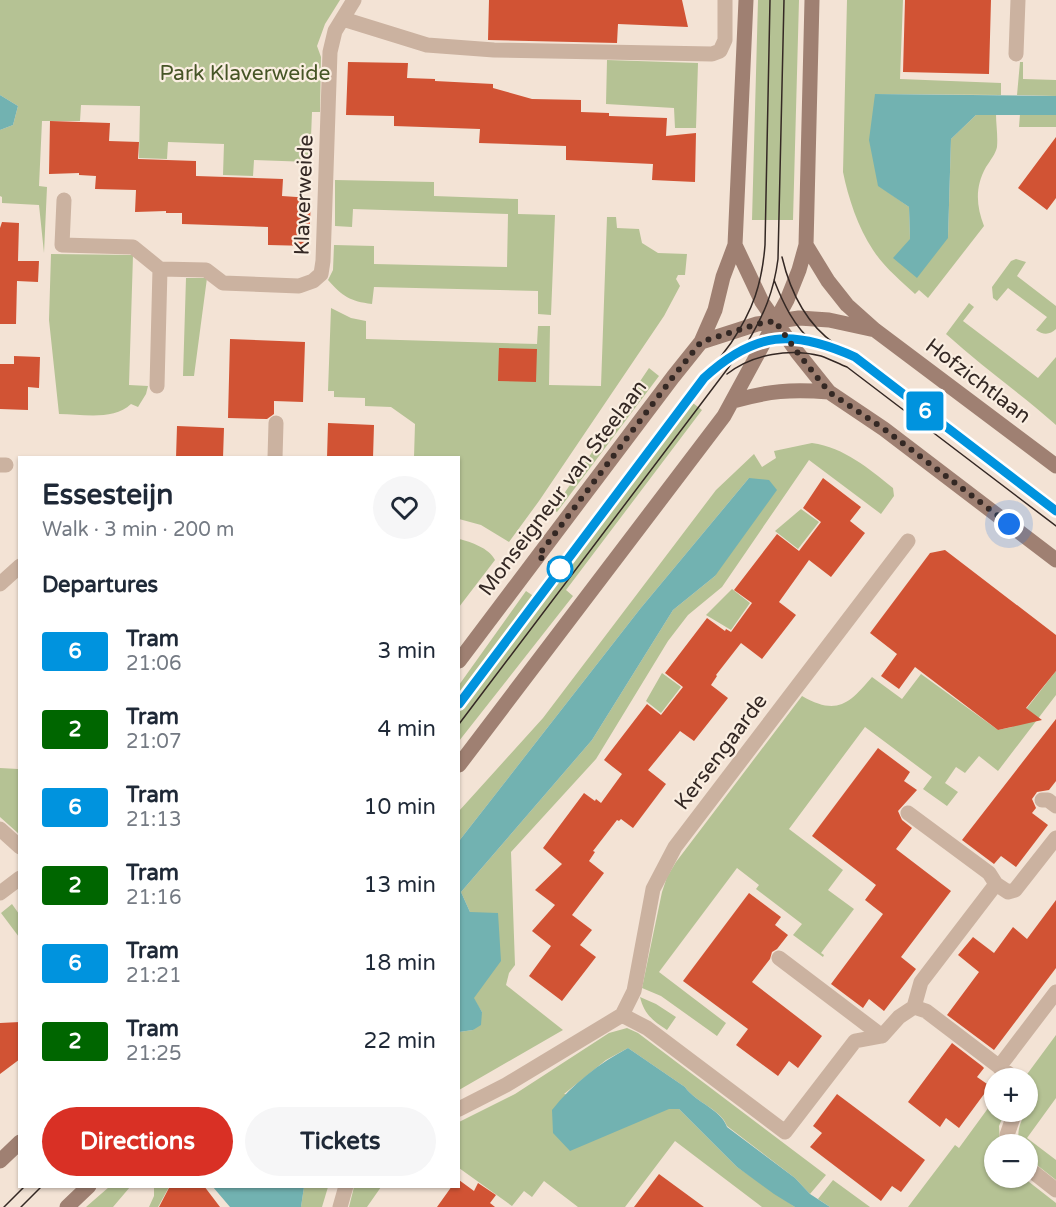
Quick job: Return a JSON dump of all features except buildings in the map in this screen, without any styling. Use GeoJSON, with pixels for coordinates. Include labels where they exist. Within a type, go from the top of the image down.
{"type":"FeatureCollection","features":[{"type":"Feature","properties":{"kind":"main road","name":"Monseigneur van Steelaan"},"geometry":{"type":"LineString","coordinates":[[460,660],[701,342],[715,310],[723,277],[735,245],[746,0]]}},
{"type":"Feature","properties":{"kind":"main road"},"geometry":{"type":"LineString","coordinates":[[460,764],[718,425],[767,340],[792,290],[806,245],[812,0]]}},
{"type":"Feature","properties":{"kind":"main road","name":"Monseigneur van Steelaan"},"geometry":{"type":"LineString","coordinates":[[735,245],[757,294],[797,352],[829,392]]}},
{"type":"Feature","properties":{"kind":"main road"},"geometry":{"type":"LineString","coordinates":[[806,245],[828,281],[847,305],[875,330]]}},
{"type":"Feature","properties":{"kind":"main road"},"geometry":{"type":"LineString","coordinates":[[701,342],[757,324],[799,318],[829,320],[875,330]]}},
{"type":"Feature","properties":{"kind":"main road","name":"Hofzichtlaan"},"geometry":{"type":"LineString","coordinates":[[875,330],[1056,466]]}},
{"type":"Feature","properties":{"kind":"main road"},"geometry":{"type":"LineString","coordinates":[[733,401],[768,392],[798,389],[829,392],[884,429],[1056,560]]}},
{"type":"Feature","properties":{"kind":"main road"},"geometry":{"type":"LineString","coordinates":[[0,1161],[18,1144]]}},
{"type":"Feature","properties":{"kind":"main road"},"geometry":{"type":"LineString","coordinates":[[67,1207],[87,1188]]}},
{"type":"Feature","properties":{"kind":"street","name":"Klaverweide"},"geometry":{"type":"LineString","coordinates":[[160,269],[206,270],[223,283],[298,286],[313,281],[321,274],[330,52],[335,31],[354,0]]}},
{"type":"Feature","properties":{"kind":"street"},"geometry":{"type":"LineString","coordinates":[[343,19],[427,45],[484,50],[712,54],[720,51],[725,40],[725,0]]}},
{"type":"Feature","properties":{"kind":"street"},"geometry":{"type":"LineString","coordinates":[[1017,54],[1018,0]]}},
{"type":"Feature","properties":{"kind":"street"},"geometry":{"type":"LineString","coordinates":[[64,200],[62,245],[133,247],[160,269],[157,386]]}},
{"type":"Feature","properties":{"kind":"street"},"geometry":{"type":"LineString","coordinates":[[275,456],[276,423]]}},
{"type":"Feature","properties":{"kind":"street","name":"Kersengaarde"},"geometry":{"type":"LineString","coordinates":[[622,1015],[634,991],[653,889],[675,847],[908,541]]}},
{"type":"Feature","properties":{"kind":"street"},"geometry":{"type":"LineString","coordinates":[[0,584],[18,568]]}},
{"type":"Feature","properties":{"kind":"street"},"geometry":{"type":"LineString","coordinates":[[908,813],[989,873],[996,884],[1008,892],[1015,890],[1056,838]]}},
{"type":"Feature","properties":{"kind":"street"},"geometry":{"type":"LineString","coordinates":[[0,830],[18,846]]}},
{"type":"Feature","properties":{"kind":"street"},"geometry":{"type":"LineString","coordinates":[[0,893],[18,880]]}},
{"type":"Feature","properties":{"kind":"street"},"geometry":{"type":"LineString","coordinates":[[460,1108],[506,1085],[622,1015],[647,1028],[785,1132],[855,1041],[882,1036],[899,1017],[914,1007],[921,982],[996,884]]}},
{"type":"Feature","properties":{"kind":"street"},"geometry":{"type":"LineString","coordinates":[[780,958],[882,1036]]}},
{"type":"Feature","properties":{"kind":"street"},"geometry":{"type":"LineString","coordinates":[[914,1007],[926,1011],[999,1067],[1056,992]]}},
{"type":"Feature","properties":{"kind":"street"},"geometry":{"type":"LineString","coordinates":[[1038,1176],[1056,1191]]}},
{"type":"Feature","properties":{"kind":"street"},"geometry":{"type":"LineString","coordinates":[[340,1207],[345,1188]]}},
{"type":"Feature","properties":{"kind":"green space","name":"Park Klaverweide"},"geometry":{"type":"Polygon","coordinates":[[[0,0],[340,0],[325,24],[317,46],[321,57],[320,112],[312,112],[310,162],[254,160],[253,176],[223,175],[224,144],[168,142],[167,159],[139,158],[140,106],[81,105],[80,121],[42,121],[39,186],[47,187],[44,253],[39,205],[2,203],[0,196],[0,130],[13,125],[18,106],[0,95],[0,0]]]}},
{"type":"Feature","properties":{"kind":"green space"},"geometry":{"type":"Polygon","coordinates":[[[758,0],[799,0],[793,220],[752,220],[758,0]]]}},
{"type":"Feature","properties":{"kind":"green space"},"geometry":{"type":"Polygon","coordinates":[[[847,0],[903,0],[900,79],[1001,83],[1001,95],[876,94],[878,185],[909,207],[910,239],[948,238],[951,139],[976,115],[996,114],[997,147],[982,174],[978,189],[979,211],[984,226],[928,298],[919,290],[915,294],[877,256],[863,232],[848,192],[843,172],[847,0]]]}},
{"type":"Feature","properties":{"kind":"green space"},"geometry":{"type":"Polygon","coordinates":[[[607,60],[698,63],[696,128],[675,128],[674,108],[606,104],[607,60]]]}},
{"type":"Feature","properties":{"kind":"green space"},"geometry":{"type":"Polygon","coordinates":[[[1020,62],[1023,62],[1023,79],[1056,80],[1056,96],[1017,95],[1020,62]]]}},
{"type":"Feature","properties":{"kind":"green space"},"geometry":{"type":"Polygon","coordinates":[[[1020,114],[1056,115],[1056,127],[1019,127],[1020,114]]]}},
{"type":"Feature","properties":{"kind":"green space"},"geometry":{"type":"Polygon","coordinates":[[[335,180],[434,182],[434,196],[518,199],[518,214],[555,215],[551,315],[538,314],[538,291],[374,287],[372,304],[347,297],[328,280],[333,270],[334,245],[374,246],[374,264],[507,267],[508,214],[353,209],[352,227],[335,226],[335,180]]]}},
{"type":"Feature","properties":{"kind":"green space"},"geometry":{"type":"Polygon","coordinates":[[[607,217],[616,217],[617,228],[639,229],[642,243],[658,253],[687,254],[685,275],[678,275],[676,279],[680,286],[664,316],[509,542],[481,525],[460,519],[460,456],[414,456],[415,424],[391,407],[365,406],[365,398],[334,397],[334,391],[328,391],[331,308],[351,318],[366,321],[366,339],[537,344],[538,326],[550,326],[549,385],[601,386],[607,217]]]}},
{"type":"Feature","properties":{"kind":"green space"},"geometry":{"type":"Polygon","coordinates":[[[51,254],[133,255],[129,385],[148,386],[138,407],[131,404],[106,415],[59,414],[49,320],[51,254]]]}},
{"type":"Feature","properties":{"kind":"green space"},"geometry":{"type":"Polygon","coordinates":[[[1016,259],[1026,262],[1017,276],[1056,306],[1056,329],[1049,333],[1036,330],[1047,317],[1008,288],[997,301],[993,298],[992,287],[1011,261],[1016,259]]]}},
{"type":"Feature","properties":{"kind":"green space"},"geometry":{"type":"Polygon","coordinates":[[[186,278],[207,278],[194,376],[183,376],[186,278]]]}},
{"type":"Feature","properties":{"kind":"green space"},"geometry":{"type":"Polygon","coordinates":[[[969,303],[974,307],[963,321],[1038,378],[1056,357],[1056,425],[946,334],[969,303]]]}},
{"type":"Feature","properties":{"kind":"green space"},"geometry":{"type":"Polygon","coordinates":[[[649,368],[659,376],[557,512],[553,510],[649,368]]]}},
{"type":"Feature","properties":{"kind":"green space"},"geometry":{"type":"Polygon","coordinates":[[[685,397],[702,410],[566,590],[573,596],[460,740],[460,684],[526,591],[535,597],[685,397]]]}},
{"type":"Feature","properties":{"kind":"green space"},"geometry":{"type":"Polygon","coordinates":[[[812,443],[835,449],[856,460],[893,488],[894,496],[881,514],[809,460],[722,587],[688,615],[668,641],[596,759],[511,852],[515,965],[509,973],[506,985],[563,1030],[460,1089],[460,1032],[473,1030],[482,1012],[473,998],[470,912],[461,892],[592,740],[673,610],[715,576],[749,478],[640,609],[460,840],[460,810],[543,718],[716,490],[754,454],[762,467],[776,458],[774,451],[812,443]]]}},
{"type":"Feature","properties":{"kind":"green space"},"geometry":{"type":"Polygon","coordinates":[[[801,509],[819,522],[798,549],[775,531],[801,509]]]}},
{"type":"Feature","properties":{"kind":"green space"},"geometry":{"type":"Polygon","coordinates":[[[460,539],[484,549],[495,560],[460,606],[460,539]]]}},
{"type":"Feature","properties":{"kind":"green space"},"geometry":{"type":"Polygon","coordinates":[[[732,589],[750,603],[731,630],[706,615],[732,589]]]}},
{"type":"Feature","properties":{"kind":"green space"},"geometry":{"type":"Polygon","coordinates":[[[1056,671],[1056,695],[998,771],[979,756],[965,773],[956,767],[945,783],[958,792],[947,806],[923,789],[932,777],[865,727],[789,829],[843,870],[828,890],[854,909],[821,953],[823,957],[793,935],[802,924],[756,889],[759,885],[737,868],[659,972],[726,1023],[717,1036],[661,996],[642,988],[667,877],[802,696],[824,705],[842,704],[856,694],[872,677],[902,699],[921,674],[998,730],[1012,727],[1056,671]]]}},
{"type":"Feature","properties":{"kind":"green space"},"geometry":{"type":"Polygon","coordinates":[[[662,673],[681,687],[661,713],[646,701],[662,673]]]}},
{"type":"Feature","properties":{"kind":"green space"},"geometry":{"type":"Polygon","coordinates":[[[0,768],[18,769],[18,833],[0,817],[0,768]]]}},
{"type":"Feature","properties":{"kind":"green space"},"geometry":{"type":"Polygon","coordinates":[[[12,904],[18,913],[18,936],[1,913],[12,904]]]}},
{"type":"Feature","properties":{"kind":"green space"},"geometry":{"type":"Polygon","coordinates":[[[640,997],[676,1017],[667,1030],[650,1016],[640,997]]]}},
{"type":"Feature","properties":{"kind":"green space"},"geometry":{"type":"Polygon","coordinates":[[[627,1028],[638,1033],[826,1175],[810,1194],[795,1178],[727,1126],[714,1110],[628,1048],[606,1060],[564,1094],[679,1109],[737,1167],[795,1207],[762,1207],[675,1141],[625,1207],[578,1207],[544,1181],[532,1197],[524,1191],[512,1206],[460,1169],[460,1122],[515,1094],[609,1033],[627,1028]]]}},
{"type":"Feature","properties":{"kind":"green space"},"geometry":{"type":"Polygon","coordinates":[[[1056,1035],[1056,1098],[1030,1134],[1018,1134],[1021,1122],[1038,1122],[1038,1068],[1032,1068],[1056,1035]]]}},
{"type":"Feature","properties":{"kind":"green space"},"geometry":{"type":"Polygon","coordinates":[[[984,1114],[984,1122],[1001,1122],[999,1134],[984,1134],[984,1188],[1037,1188],[1056,1203],[1056,1207],[908,1207],[955,1145],[959,1148],[984,1114]]]}},
{"type":"Feature","properties":{"kind":"green space"},"geometry":{"type":"Polygon","coordinates":[[[1038,1146],[1056,1160],[1056,1180],[1038,1166],[1038,1146]]]}},
{"type":"Feature","properties":{"kind":"green space"},"geometry":{"type":"Polygon","coordinates":[[[833,1180],[870,1207],[830,1207],[818,1199],[833,1180]]]}},
{"type":"Feature","properties":{"kind":"green space"},"geometry":{"type":"Polygon","coordinates":[[[108,1188],[129,1188],[113,1207],[86,1207],[108,1188]]]}},
{"type":"Feature","properties":{"kind":"green space"},"geometry":{"type":"Polygon","coordinates":[[[154,1188],[168,1188],[158,1207],[149,1207],[154,1196],[154,1188]]]}},
{"type":"Feature","properties":{"kind":"green space"},"geometry":{"type":"Polygon","coordinates":[[[304,1188],[328,1188],[322,1207],[301,1207],[304,1188]]]}},
{"type":"Feature","properties":{"kind":"green space"},"geometry":{"type":"Polygon","coordinates":[[[354,1188],[380,1188],[367,1207],[349,1207],[354,1188]]]}},
{"type":"Feature","properties":{"kind":"water"},"geometry":{"type":"Polygon","coordinates":[[[875,94],[1056,96],[1056,115],[976,115],[951,139],[948,238],[917,278],[893,258],[910,239],[909,207],[878,186],[869,140],[875,94]]]}},
{"type":"Feature","properties":{"kind":"water"},"geometry":{"type":"Polygon","coordinates":[[[0,95],[18,106],[13,125],[0,130],[0,95]]]}},
{"type":"Feature","properties":{"kind":"water"},"geometry":{"type":"Polygon","coordinates":[[[749,478],[769,480],[777,490],[715,576],[673,610],[592,740],[461,892],[470,912],[498,913],[501,961],[474,998],[482,1012],[481,1025],[473,1030],[460,1032],[460,840],[640,609],[749,478]]]}},
{"type":"Feature","properties":{"kind":"water"},"geometry":{"type":"Polygon","coordinates":[[[628,1048],[685,1087],[719,1115],[727,1127],[795,1178],[810,1194],[830,1207],[795,1207],[774,1194],[737,1167],[679,1109],[669,1109],[570,1151],[553,1133],[552,1110],[568,1091],[587,1075],[628,1048]]]}},
{"type":"Feature","properties":{"kind":"water"},"geometry":{"type":"Polygon","coordinates":[[[214,1188],[304,1188],[301,1207],[230,1207],[214,1188]]]}},
{"type":"Feature","properties":{"kind":"tram line"},"geometry":{"type":"LineString","coordinates":[[460,703],[731,343],[751,308],[762,272],[765,245],[770,0]]}},
{"type":"Feature","properties":{"kind":"tram line"},"geometry":{"type":"LineString","coordinates":[[460,723],[747,343],[763,313],[774,282],[778,259],[784,0]]}},
{"type":"Feature","properties":{"kind":"tram line"},"geometry":{"type":"LineString","coordinates":[[782,257],[789,282],[800,305],[815,326],[835,344]]}},
{"type":"Feature","properties":{"kind":"tram line"},"geometry":{"type":"LineString","coordinates":[[774,280],[795,322],[814,343]]}},
{"type":"Feature","properties":{"kind":"tram line","name":"6"},"geometry":{"type":"LineString","coordinates":[[460,703],[704,378],[722,361],[741,350],[767,340],[787,338],[811,341],[855,357],[1056,511]]}},
{"type":"Feature","properties":{"kind":"tram line"},"geometry":{"type":"LineString","coordinates":[[742,350],[768,340],[791,338],[813,341],[855,357],[1056,511]]}},
{"type":"Feature","properties":{"kind":"tram line"},"geometry":{"type":"LineString","coordinates":[[727,374],[760,357],[784,353],[821,356],[847,367],[1056,526]]}},
{"type":"Feature","properties":{"kind":"tram line"},"geometry":{"type":"LineString","coordinates":[[4,1207],[23,1188]]}},
{"type":"Feature","properties":{"kind":"tram line"},"geometry":{"type":"LineString","coordinates":[[21,1207],[40,1188]]}},
{"type":"Feature","properties":{"kind":"route"},"geometry":{"type":"LineString","coordinates":[[560,569],[538,556],[701,342],[757,324],[775,321],[829,392],[884,429],[1009,524]]}}]}
